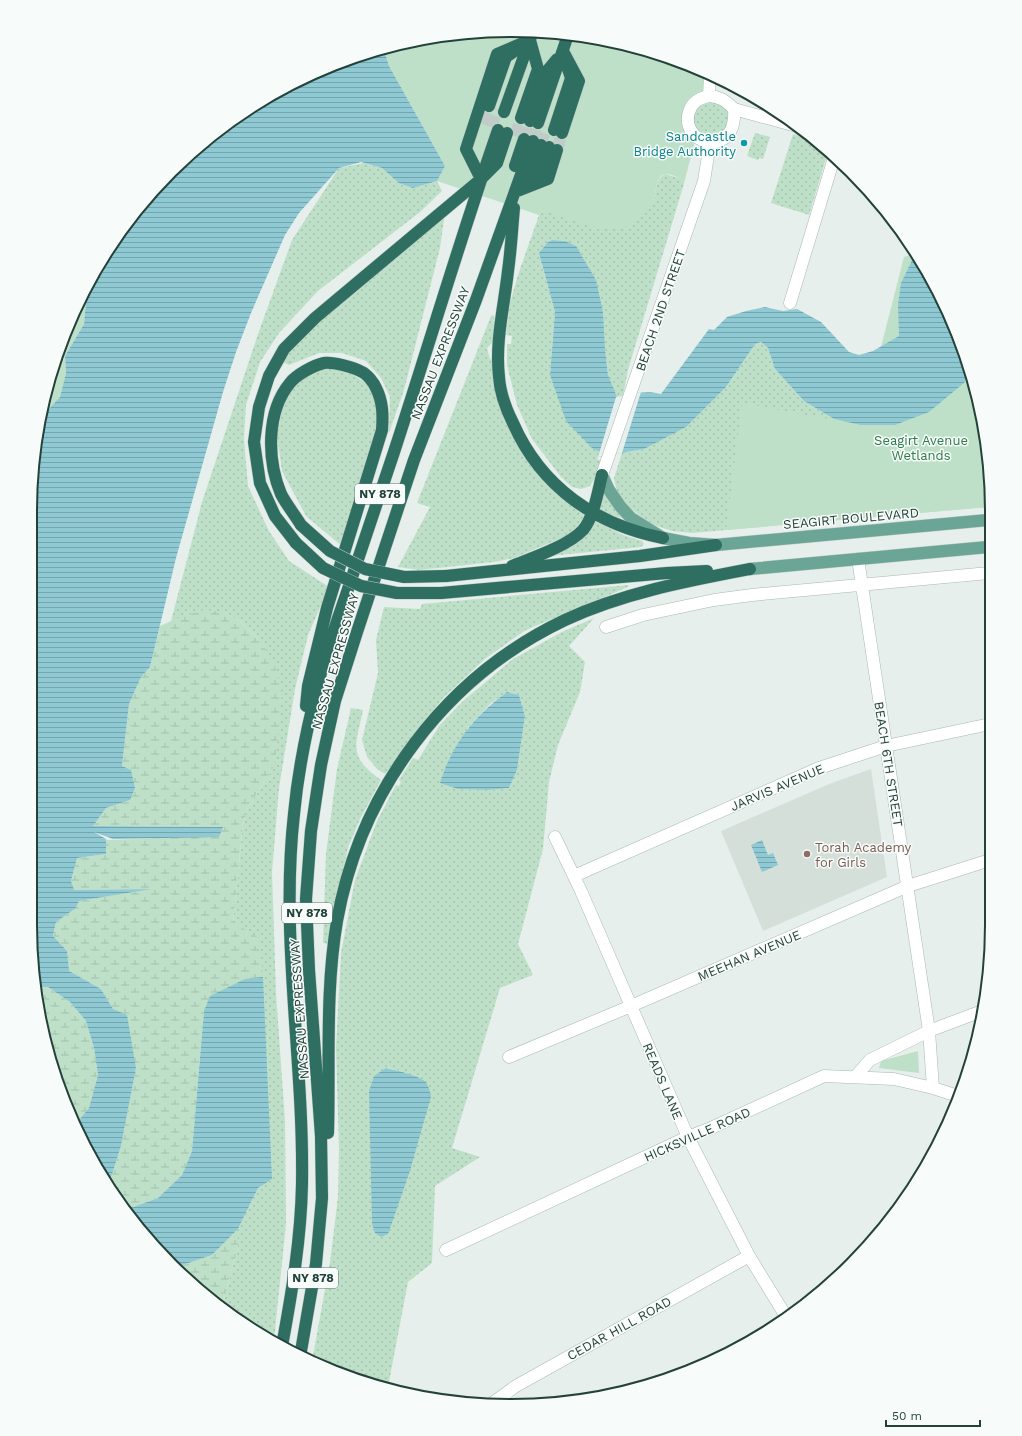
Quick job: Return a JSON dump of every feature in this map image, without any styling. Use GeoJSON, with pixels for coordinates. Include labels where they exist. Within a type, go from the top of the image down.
{"type":"FeatureCollection","features":[{"type":"Feature","properties":{"kind":"highway"},"geometry":{"type":"LineString","coordinates":[[481,179],[466,149],[497,54],[529,38]]}},
{"type":"Feature","properties":{"kind":"highway"},"geometry":{"type":"LineString","coordinates":[[526,120],[506,57],[530,38]]}},
{"type":"Feature","properties":{"kind":"highway"},"geometry":{"type":"LineString","coordinates":[[526,120],[532,38]]}},
{"type":"Feature","properties":{"kind":"highway"},"geometry":{"type":"LineString","coordinates":[[526,120],[538,69],[532,38]]}},
{"type":"Feature","properties":{"kind":"highway"},"geometry":{"type":"LineString","coordinates":[[526,120],[564,76],[563,51],[566,40]]}},
{"type":"Feature","properties":{"kind":"highway"},"geometry":{"type":"LineString","coordinates":[[526,120],[579,80],[563,51]]}},
{"type":"Feature","properties":{"kind":"highway"},"geometry":{"type":"LineString","coordinates":[[526,120],[547,71],[563,51]]}},
{"type":"Feature","properties":{"kind":"highway"},"geometry":{"type":"LineString","coordinates":[[481,179],[473,151],[520,137]]}},
{"type":"Feature","properties":{"kind":"highway"},"geometry":{"type":"LineString","coordinates":[[520,137],[505,166],[481,179],[314,318],[284,349],[270,376],[259,407],[254,442],[260,483],[275,516],[296,543],[323,568],[361,586],[397,593],[441,593],[667,573],[750,569]]}},
{"type":"Feature","properties":{"kind":"highway"},"geometry":{"type":"LineString","coordinates":[[520,137],[539,177],[515,192],[508,271],[498,345],[499,378],[505,406],[517,433],[534,462],[558,488],[592,512],[616,525],[645,535],[663,538]]}},
{"type":"Feature","properties":{"kind":"highway","name":"NASSAU EXPRESSWAY"},"geometry":{"type":"LineString","coordinates":[[283,1340],[298,1252],[302,1184],[300,1116],[290,953],[288,889],[294,812],[303,754],[318,683],[338,617],[396,446],[481,179],[520,137]]}},
{"type":"Feature","properties":{"kind":"highway","name":"NASSAU EXPRESSWAY"},"geometry":{"type":"LineString","coordinates":[[301,1350],[316,1264],[322,1198],[321,1136],[309,970],[306,899],[311,831],[321,765],[335,701],[356,632],[414,460],[476,300],[515,192],[520,137]]}},
{"type":"Feature","properties":{"kind":"highway"},"geometry":{"type":"LineString","coordinates":[[294,812],[299,756],[310,679],[327,608],[382,430],[383,407],[376,387],[363,372],[345,365],[324,363],[304,372],[290,382],[277,403],[272,431],[271,457],[282,494],[301,525],[330,551],[365,569],[404,577],[446,576],[640,556],[716,545]]}},
{"type":"Feature","properties":{"kind":"highway"},"geometry":{"type":"LineString","coordinates":[[502,571],[570,541],[583,529],[592,512],[602,475]]}},
{"type":"Feature","properties":{"kind":"highway"},"geometry":{"type":"LineString","coordinates":[[322,1198],[327,1156],[329,1104],[328,1043],[331,979],[337,922],[348,873],[367,824],[389,780],[416,740],[450,702],[488,667],[525,643],[565,620],[610,602],[666,586],[750,569]]}},
{"type":"Feature","properties":{"kind":"main road"},"geometry":{"type":"LineString","coordinates":[[602,475],[608,490],[631,518],[663,538]]}},
{"type":"Feature","properties":{"kind":"main road","name":"SEAGIRT BOULEVARD"},"geometry":{"type":"LineString","coordinates":[[663,538],[716,545],[985,520]]}},
{"type":"Feature","properties":{"kind":"main road"},"geometry":{"type":"LineString","coordinates":[[750,569],[985,547]]}},
{"type":"Feature","properties":{"kind":"street"},"geometry":{"type":"LineString","coordinates":[[709,96],[710,81]]}},
{"type":"Feature","properties":{"kind":"street"},"geometry":{"type":"LineString","coordinates":[[734,109],[734,126],[730,133],[718,142],[710,143],[702,141],[691,131],[688,124],[690,108],[702,97],[709,96],[717,96],[724,99],[734,109],[781,122]]}},
{"type":"Feature","properties":{"kind":"street","name":"BEACH 2ND STREET"},"geometry":{"type":"LineString","coordinates":[[602,475],[704,181],[710,143]]}},
{"type":"Feature","properties":{"kind":"street"},"geometry":{"type":"LineString","coordinates":[[790,303],[832,163]]}},
{"type":"Feature","properties":{"kind":"street","name":"BEACH 6TH STREET"},"geometry":{"type":"LineString","coordinates":[[858,559],[929,1031],[933,1088]]}},
{"type":"Feature","properties":{"kind":"street"},"geometry":{"type":"LineString","coordinates":[[606,627],[643,615],[714,600],[752,595],[985,573]]}},
{"type":"Feature","properties":{"kind":"street","name":"JARVIS AVENUE"},"geometry":{"type":"LineString","coordinates":[[574,876],[820,768],[886,746],[985,725]]}},
{"type":"Feature","properties":{"kind":"street","name":"READS LANE"},"geometry":{"type":"LineString","coordinates":[[555,837],[574,876],[688,1137],[749,1256],[784,1312]]}},
{"type":"Feature","properties":{"kind":"street","name":"MEEHAN AVENUE"},"geometry":{"type":"LineString","coordinates":[[509,1057],[908,886],[985,862]]}},
{"type":"Feature","properties":{"kind":"street"},"geometry":{"type":"LineString","coordinates":[[855,1077],[870,1060],[929,1031],[977,1014]]}},
{"type":"Feature","properties":{"kind":"street","name":"HICKSVILLE ROAD"},"geometry":{"type":"LineString","coordinates":[[446,1250],[688,1137],[718,1125],[824,1076],[894,1079],[953,1095]]}},
{"type":"Feature","properties":{"kind":"street","name":"CEDAR HILL ROAD"},"geometry":{"type":"LineString","coordinates":[[499,1399],[516,1386],[749,1256]]}},
{"type":"Feature","properties":{"kind":"shaded area","name":"Torah Academy for Girls"},"geometry":{"type":"Polygon","coordinates":[[[871,769],[887,877],[763,931],[721,831],[829,784],[871,769]]]}},
{"type":"Feature","properties":{"kind":"green space"},"geometry":{"type":"Polygon","coordinates":[[[511,37],[573,41],[603,46],[634,53],[692,73],[705,79],[703,92],[699,99],[690,108],[696,137],[683,187],[683,182],[678,178],[668,174],[662,175],[658,182],[653,201],[644,215],[636,222],[626,227],[615,229],[592,226],[547,211],[543,211],[539,215],[437,181],[445,166],[389,66],[385,54],[388,53],[449,41],[511,37]]]}},
{"type":"Feature","properties":{"kind":"green space"},"geometry":{"type":"Polygon","coordinates":[[[701,97],[730,105],[725,138],[696,137],[690,108],[701,97]]]}},
{"type":"Feature","properties":{"kind":"green space"},"geometry":{"type":"Polygon","coordinates":[[[755,133],[770,137],[763,159],[759,158],[758,160],[747,156],[755,133]]]}},
{"type":"Feature","properties":{"kind":"green space"},"geometry":{"type":"Polygon","coordinates":[[[793,134],[802,137],[826,157],[809,215],[771,203],[793,134]]]}},
{"type":"Feature","properties":{"kind":"green space"},"geometry":{"type":"Polygon","coordinates":[[[364,163],[382,168],[413,188],[437,181],[442,191],[420,212],[318,291],[279,333],[260,362],[246,405],[244,439],[248,486],[269,531],[289,561],[329,587],[308,635],[295,689],[279,788],[272,872],[276,993],[285,1121],[286,1224],[274,1335],[223,1302],[238,1247],[238,1229],[258,1188],[233,922],[243,824],[248,807],[274,767],[258,639],[243,624],[225,612],[171,621],[202,502],[258,334],[292,240],[339,168],[364,163]]]}},
{"type":"Feature","properties":{"kind":"green space"},"geometry":{"type":"Polygon","coordinates":[[[666,174],[681,179],[683,182],[683,187],[628,370],[623,396],[616,397],[608,375],[605,349],[565,241],[552,240],[548,242],[542,265],[555,312],[550,375],[600,452],[597,459],[601,461],[595,478],[590,486],[581,489],[572,487],[561,477],[532,439],[517,405],[507,365],[507,344],[511,344],[512,336],[506,335],[510,303],[518,275],[539,215],[543,211],[654,200],[658,181],[663,175],[666,174]]]}},
{"type":"Feature","properties":{"kind":"green space"},"geometry":{"type":"Polygon","coordinates":[[[445,212],[440,248],[404,390],[389,433],[390,397],[381,378],[366,361],[342,353],[319,353],[289,365],[281,361],[288,349],[445,212]]]}},
{"type":"Feature","properties":{"kind":"green space","name":"Seagirt Avenue Wetlands"},"geometry":{"type":"Polygon","coordinates":[[[909,255],[936,301],[960,359],[969,388],[976,419],[981,449],[985,507],[726,530],[742,403],[861,425],[904,257],[909,255]]]}},
{"type":"Feature","properties":{"kind":"green space"},"geometry":{"type":"Polygon","coordinates":[[[86,301],[84,324],[65,356],[66,373],[60,397],[40,455],[53,388],[62,359],[86,301]]]}},
{"type":"Feature","properties":{"kind":"green space"},"geometry":{"type":"Polygon","coordinates":[[[493,315],[493,342],[487,348],[490,359],[493,360],[504,410],[584,515],[573,533],[514,558],[494,562],[419,570],[398,567],[430,507],[417,503],[491,316],[493,315]]]}},
{"type":"Feature","properties":{"kind":"green space","name":"Seagirt Avenue Wetlands"},"geometry":{"type":"Polygon","coordinates":[[[761,342],[768,348],[775,369],[804,401],[834,419],[981,447],[985,507],[692,533],[672,531],[648,523],[618,497],[614,478],[622,453],[644,449],[726,387],[755,344],[761,342]]]}},
{"type":"Feature","properties":{"kind":"green space"},"geometry":{"type":"Polygon","coordinates":[[[322,368],[345,369],[366,383],[377,401],[378,431],[359,495],[355,494],[343,547],[306,516],[282,471],[277,436],[284,399],[301,379],[322,368]]]}},
{"type":"Feature","properties":{"kind":"green space"},"geometry":{"type":"Polygon","coordinates":[[[602,483],[611,503],[626,518],[616,517],[597,509],[602,483]]]}},
{"type":"Feature","properties":{"kind":"green space"},"geometry":{"type":"Polygon","coordinates":[[[593,520],[623,535],[642,541],[644,544],[641,547],[549,556],[548,554],[570,546],[580,540],[593,520]]]}},
{"type":"Feature","properties":{"kind":"green space"},"geometry":{"type":"Polygon","coordinates":[[[629,585],[628,587],[526,630],[486,658],[443,698],[385,774],[377,769],[367,757],[362,740],[378,673],[376,640],[384,607],[420,609],[422,604],[629,585]]]}},
{"type":"Feature","properties":{"kind":"green space"},"geometry":{"type":"Polygon","coordinates":[[[204,610],[225,612],[243,624],[258,639],[273,660],[282,690],[274,767],[248,807],[243,824],[233,922],[259,938],[263,977],[245,979],[204,1011],[192,1151],[182,1175],[158,1198],[133,1207],[129,1206],[111,1178],[121,1146],[136,1068],[113,1009],[101,989],[68,971],[67,951],[53,937],[56,922],[76,908],[79,901],[147,889],[73,890],[71,881],[77,858],[106,854],[106,840],[219,836],[222,827],[93,826],[106,808],[130,800],[122,766],[129,704],[141,677],[150,667],[160,626],[180,617],[204,610]]]}},
{"type":"Feature","properties":{"kind":"green space"},"geometry":{"type":"Polygon","coordinates":[[[594,618],[569,646],[585,662],[580,692],[558,745],[549,782],[543,849],[518,944],[533,975],[500,988],[452,1148],[480,1157],[435,1186],[432,1263],[408,1282],[389,1383],[359,1374],[313,1355],[330,1262],[338,1197],[339,1149],[336,1048],[341,953],[355,880],[377,821],[396,785],[399,786],[401,782],[399,780],[413,758],[418,760],[439,726],[463,701],[513,659],[562,632],[594,618]],[[507,692],[490,704],[467,729],[458,789],[487,790],[509,788],[517,770],[525,716],[519,695],[507,692]],[[386,1068],[406,1183],[409,1174],[423,1080],[400,1071],[386,1068]]]}},
{"type":"Feature","properties":{"kind":"green space"},"geometry":{"type":"Polygon","coordinates":[[[351,708],[363,710],[357,741],[359,757],[370,772],[381,780],[360,819],[348,848],[327,944],[323,943],[326,854],[337,769],[351,708]]]}},
{"type":"Feature","properties":{"kind":"green space"},"geometry":{"type":"Polygon","coordinates":[[[41,987],[48,987],[70,1002],[86,1021],[94,1048],[98,1075],[89,1109],[79,1120],[62,1077],[53,1048],[41,987]]]}},
{"type":"Feature","properties":{"kind":"green space"},"geometry":{"type":"Polygon","coordinates":[[[918,1051],[919,1073],[879,1068],[881,1061],[918,1051]]]}},
{"type":"Feature","properties":{"kind":"green space"},"geometry":{"type":"Polygon","coordinates":[[[238,1229],[238,1247],[223,1302],[182,1265],[212,1255],[238,1229]]]}},
{"type":"Feature","properties":{"kind":"water"},"geometry":{"type":"Polygon","coordinates":[[[385,54],[389,66],[445,166],[437,181],[413,188],[399,183],[382,168],[361,162],[339,168],[299,213],[285,235],[251,313],[236,352],[223,392],[176,558],[150,667],[141,677],[129,704],[122,766],[131,770],[135,788],[130,800],[106,808],[93,826],[223,827],[219,837],[113,839],[94,832],[106,839],[106,854],[77,858],[71,881],[74,890],[151,889],[79,901],[76,908],[56,922],[53,936],[67,951],[69,971],[101,989],[113,1009],[127,1015],[136,1068],[121,1146],[111,1178],[86,1135],[79,1120],[89,1108],[98,1075],[94,1048],[86,1021],[70,1002],[48,987],[41,987],[37,925],[37,511],[41,449],[48,410],[60,397],[66,373],[65,356],[84,324],[86,301],[135,222],[155,198],[198,155],[222,135],[248,117],[301,86],[330,73],[385,54]]]}},
{"type":"Feature","properties":{"kind":"water"},"geometry":{"type":"Polygon","coordinates":[[[552,240],[565,241],[576,246],[596,280],[603,312],[608,375],[617,397],[644,392],[661,394],[709,329],[714,330],[727,317],[765,307],[783,311],[797,309],[821,322],[849,352],[859,355],[873,351],[899,336],[898,305],[901,283],[912,260],[936,301],[949,330],[966,379],[964,383],[929,412],[895,425],[861,425],[834,419],[804,401],[775,369],[768,348],[761,342],[755,344],[726,387],[686,427],[644,449],[598,457],[600,452],[592,448],[566,421],[550,375],[555,312],[539,253],[548,242],[552,240]]]}},
{"type":"Feature","properties":{"kind":"water"},"geometry":{"type":"Polygon","coordinates":[[[507,692],[519,695],[525,716],[517,770],[509,788],[487,790],[458,789],[440,783],[458,743],[474,721],[507,692]]]}},
{"type":"Feature","properties":{"kind":"water"},"geometry":{"type":"Polygon","coordinates":[[[762,840],[768,855],[773,853],[778,865],[762,872],[751,845],[762,840]]]}},
{"type":"Feature","properties":{"kind":"water"},"geometry":{"type":"Polygon","coordinates":[[[263,977],[272,1179],[258,1188],[238,1229],[212,1255],[182,1265],[155,1238],[129,1206],[133,1207],[158,1198],[182,1175],[192,1151],[204,1011],[210,996],[245,979],[263,977]]]}},
{"type":"Feature","properties":{"kind":"water"},"geometry":{"type":"Polygon","coordinates":[[[386,1068],[400,1071],[425,1081],[431,1097],[409,1174],[388,1234],[381,1237],[375,1233],[372,1224],[369,1091],[374,1076],[386,1068]]]}},
{"type":"Feature","properties":{"kind":"pier"},"geometry":{"type":"Polygon","coordinates":[[[641,392],[622,453],[598,457],[616,397],[641,392]]]}},
{"type":"Feature","properties":{"kind":"tunnel"},"geometry":{"type":"LineString","coordinates":[[483,124],[489,106]]}},
{"type":"Feature","properties":{"kind":"tunnel"},"geometry":{"type":"LineString","coordinates":[[491,127],[497,109]]}},
{"type":"Feature","properties":{"kind":"tunnel"},"geometry":{"type":"LineString","coordinates":[[515,136],[521,118]]}},
{"type":"Feature","properties":{"kind":"tunnel"},"geometry":{"type":"LineString","coordinates":[[524,139],[530,121]]}},
{"type":"Feature","properties":{"kind":"tunnel"},"geometry":{"type":"LineString","coordinates":[[533,141],[538,123]]}},
{"type":"Feature","properties":{"kind":"tunnel"},"geometry":{"type":"LineString","coordinates":[[541,145],[546,127]]}},
{"type":"Feature","properties":{"kind":"tunnel"},"geometry":{"type":"LineString","coordinates":[[557,150],[562,133]]}},
{"type":"Feature","properties":{"kind":"place","name":"Sandcastle Bridge Authority"},"geometry":{"type":"Point","coordinates":[744,143]}},
{"type":"Feature","properties":{"kind":"place","name":"Torah Academy for Girls"},"geometry":{"type":"Point","coordinates":[807,854]}}]}
